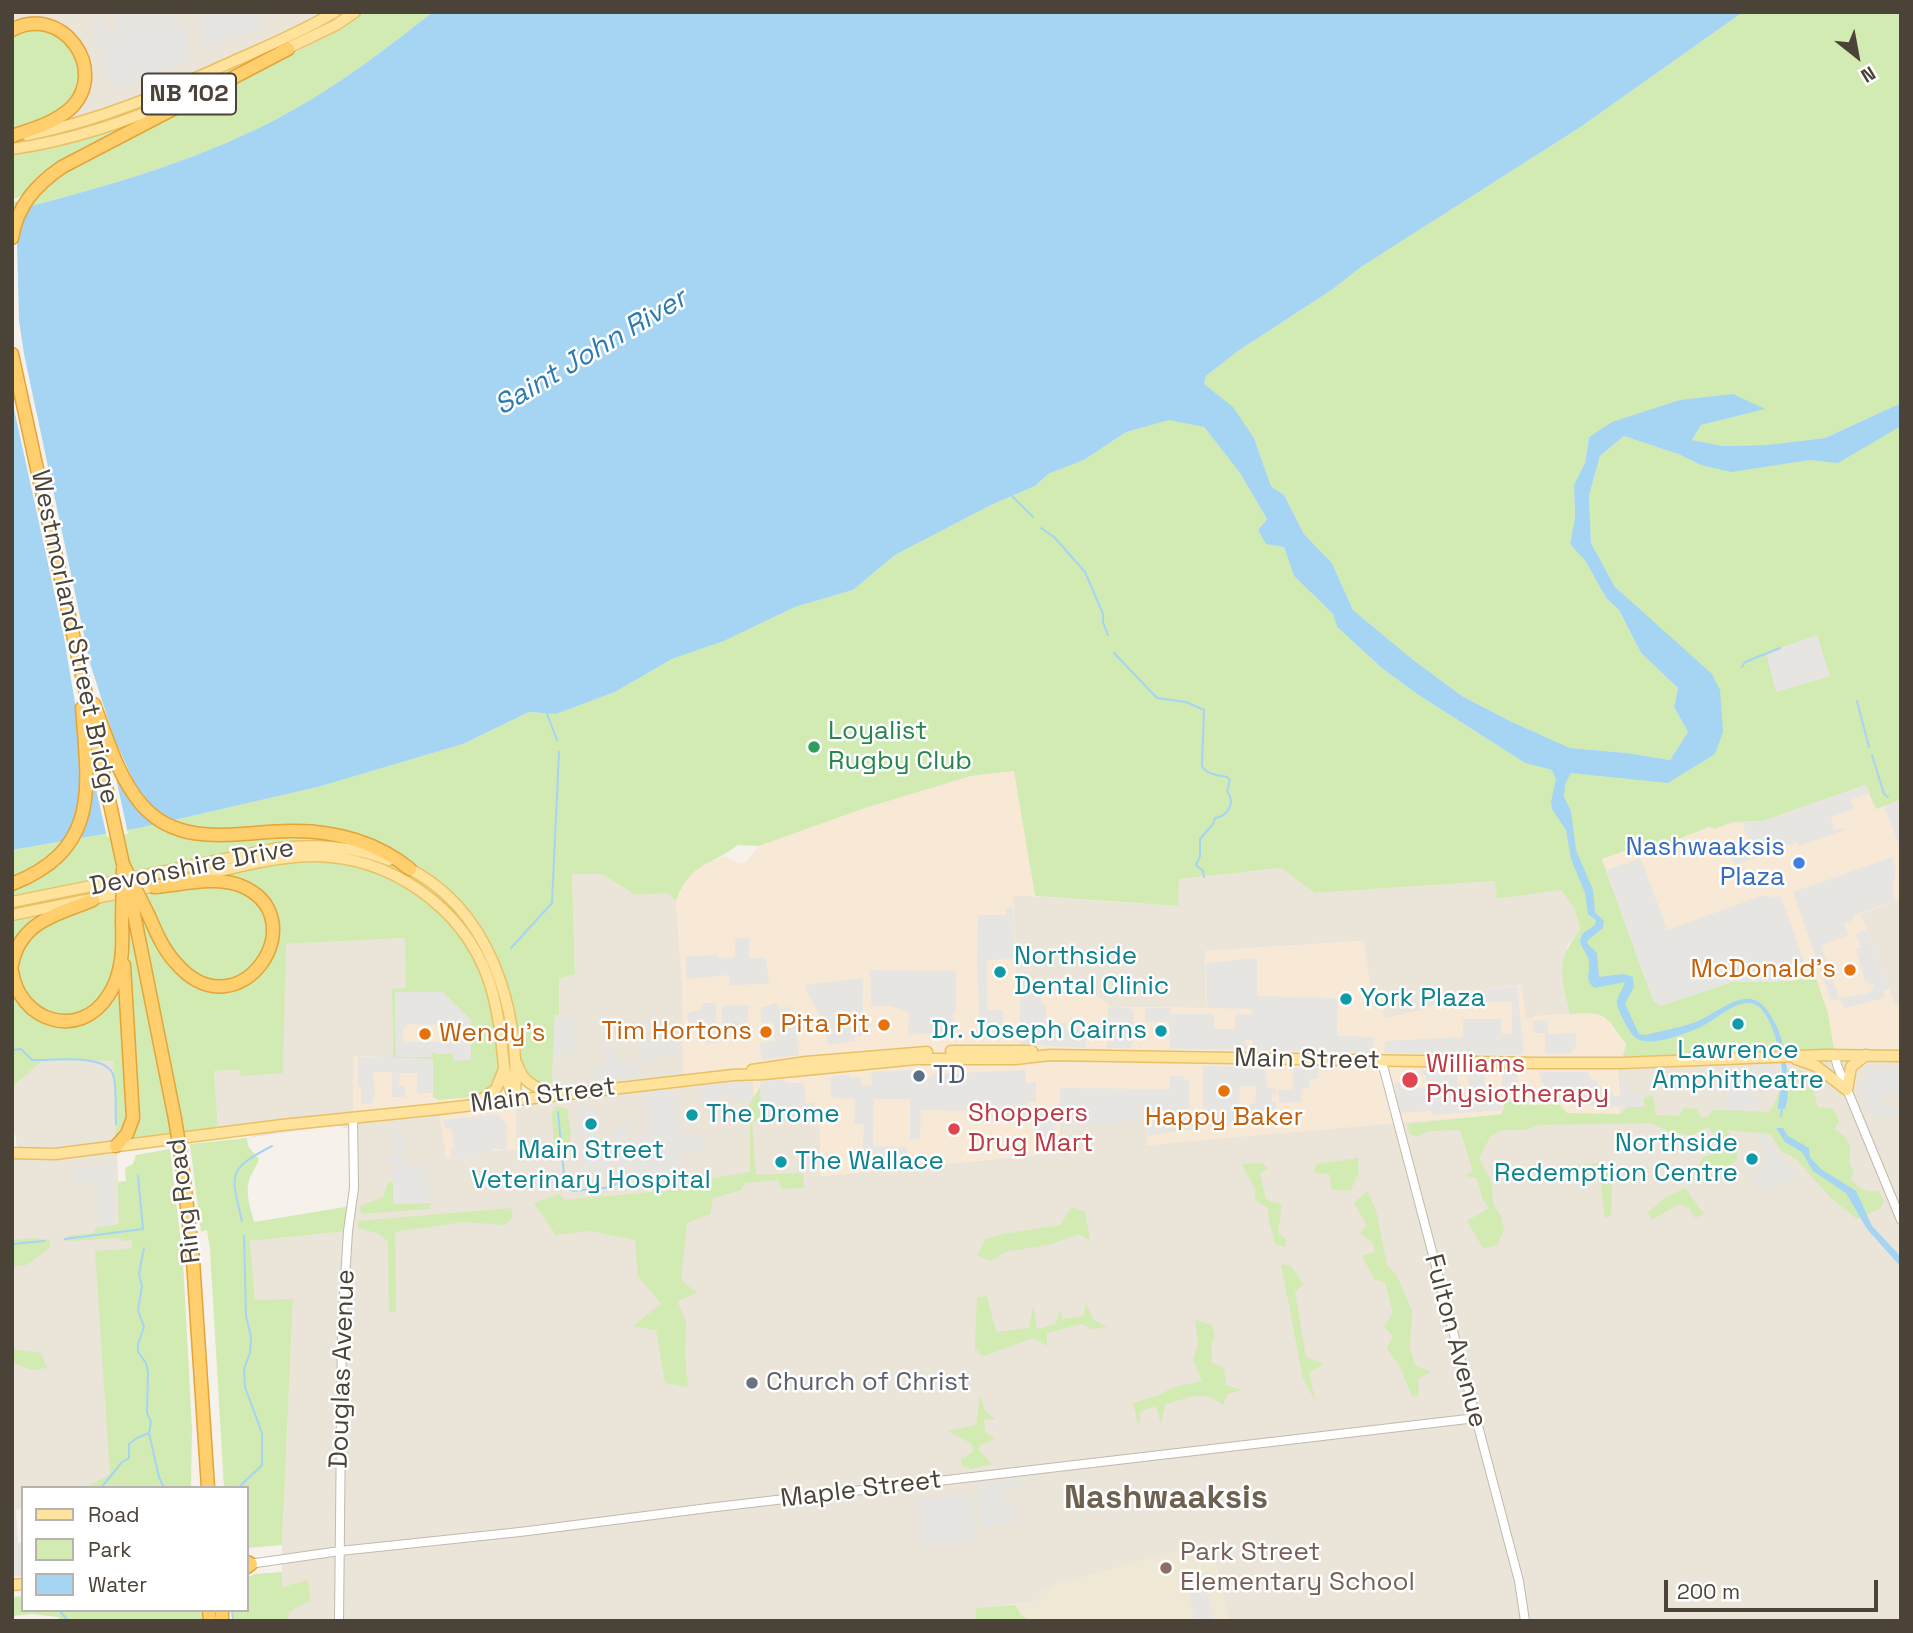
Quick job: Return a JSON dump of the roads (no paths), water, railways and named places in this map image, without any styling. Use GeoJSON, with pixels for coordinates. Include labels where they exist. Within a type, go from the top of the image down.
{"type":"FeatureCollection","features":[{"type":"Feature","properties":{"kind":"highway"},"geometry":{"type":"LineString","coordinates":[[12,30],[37,23],[64,32],[80,50],[85,76],[82,93],[70,109],[48,123],[12,137]]}},
{"type":"Feature","properties":{"kind":"highway"},"geometry":{"type":"LineString","coordinates":[[12,238],[20,212],[36,189],[62,167],[288,49]]}},
{"type":"Feature","properties":{"kind":"highway","name":"Westmorland Street Bridge"},"geometry":{"type":"LineString","coordinates":[[12,355],[123,864]]}},
{"type":"Feature","properties":{"kind":"highway"},"geometry":{"type":"LineString","coordinates":[[79,666],[119,767],[133,794],[144,807],[166,824],[179,830],[214,835],[281,831],[327,833],[386,851],[410,869]]}},
{"type":"Feature","properties":{"kind":"highway"},"geometry":{"type":"LineString","coordinates":[[12,884],[48,867],[62,853],[74,836],[86,803],[87,766],[79,666]]}},
{"type":"Feature","properties":{"kind":"highway"},"geometry":{"type":"LineString","coordinates":[[123,864],[165,950],[183,971],[205,984],[219,986],[235,984],[260,968],[272,942],[272,926],[268,911],[251,891],[238,885],[205,881],[155,887]]}},
{"type":"Feature","properties":{"kind":"highway"},"geometry":{"type":"LineString","coordinates":[[12,971],[18,992],[33,1011],[58,1021],[73,1020],[89,1014],[106,999],[117,977],[129,920],[123,864]]}},
{"type":"Feature","properties":{"kind":"highway"},"geometry":{"type":"LineString","coordinates":[[12,965],[18,944],[36,924],[93,900]]}},
{"type":"Feature","properties":{"kind":"highway","name":"Ring Road"},"geometry":{"type":"LineString","coordinates":[[129,920],[154,1005],[182,1162],[193,1260],[208,1486]]}},
{"type":"Feature","properties":{"kind":"highway"},"geometry":{"type":"LineString","coordinates":[[116,1146],[127,1134],[133,1118],[123,944]]}},
{"type":"Feature","properties":{"kind":"main road","name":"NB 102"},"geometry":{"type":"LineString","coordinates":[[12,137],[71,125],[141,103],[299,32],[335,12]]}},
{"type":"Feature","properties":{"kind":"main road","name":"NB 102"},"geometry":{"type":"LineString","coordinates":[[12,149],[80,135],[129,119],[288,49],[355,12]]}},
{"type":"Feature","properties":{"kind":"main road","name":"Devonshire Drive"},"geometry":{"type":"LineString","coordinates":[[12,902],[300,845],[343,847],[376,855],[410,869],[450,900],[482,939],[500,978],[508,1005],[516,1062],[515,1099]]}},
{"type":"Feature","properties":{"kind":"main road","name":"Devonshire Drive"},"geometry":{"type":"LineString","coordinates":[[12,915],[264,862],[314,856],[367,864],[400,878],[434,901],[471,944],[488,978],[493,995],[504,1066],[509,1088],[515,1099]]}},
{"type":"Feature","properties":{"kind":"main road","name":"Main Street"},"geometry":{"type":"LineString","coordinates":[[12,1153],[55,1154],[515,1099],[733,1075],[916,1059],[1015,1059],[1050,1055],[1382,1062],[1617,1063],[1835,1055],[1901,1056]]}},
{"type":"Feature","properties":{"kind":"main road"},"geometry":{"type":"LineString","coordinates":[[1790,1057],[1816,1066],[1847,1090],[1851,1067],[1866,1055]]}},
{"type":"Feature","properties":{"kind":"main road"},"geometry":{"type":"LineString","coordinates":[[516,1062],[521,1076],[531,1085],[561,1094]]}},
{"type":"Feature","properties":{"kind":"main road"},"geometry":{"type":"LineString","coordinates":[[472,1104],[496,1089],[504,1066]]}},
{"type":"Feature","properties":{"kind":"street"},"geometry":{"type":"LineString","coordinates":[[1835,1055],[1901,1220]]}},
{"type":"Feature","properties":{"kind":"street","name":"Fulton Avenue"},"geometry":{"type":"LineString","coordinates":[[1382,1062],[1519,1581],[1525,1621]]}},
{"type":"Feature","properties":{"kind":"street","name":"Douglas Avenue"},"geometry":{"type":"LineString","coordinates":[[339,1621],[342,1328],[348,1231],[354,1189],[353,1117]]}},
{"type":"Feature","properties":{"kind":"street","name":"Maple Street"},"geometry":{"type":"LineString","coordinates":[[248,1564],[708,1507],[1476,1418]]}},
{"type":"Feature","properties":{"kind":"water","name":"Saint John River"},"geometry":{"type":"Polygon","coordinates":[[[433,12],[1743,12],[1579,128],[1361,267],[1333,289],[1238,351],[1206,376],[1204,384],[1233,407],[1254,438],[1271,486],[1284,495],[1304,534],[1332,563],[1353,610],[1412,659],[1462,696],[1570,748],[1670,760],[1688,732],[1674,707],[1678,688],[1641,653],[1619,610],[1606,598],[1586,562],[1570,544],[1575,517],[1574,485],[1585,463],[1589,437],[1612,422],[1680,400],[1733,394],[1765,409],[1701,425],[1692,440],[1723,446],[1766,445],[1825,438],[1901,403],[1901,426],[1838,463],[1810,460],[1731,472],[1701,465],[1678,454],[1624,436],[1600,456],[1589,496],[1591,543],[1615,587],[1712,674],[1720,690],[1723,732],[1715,754],[1668,783],[1571,773],[1565,784],[1564,797],[1571,811],[1576,850],[1593,890],[1595,912],[1604,921],[1603,928],[1587,943],[1597,953],[1599,977],[1623,974],[1633,977],[1634,987],[1625,1004],[1639,1034],[1646,1035],[1698,1021],[1736,1001],[1755,1000],[1763,1005],[1775,1023],[1782,1042],[1788,1078],[1785,1109],[1778,1109],[1782,1074],[1777,1042],[1764,1013],[1753,1004],[1739,1005],[1700,1027],[1673,1037],[1646,1041],[1633,1036],[1617,1006],[1617,999],[1625,982],[1595,988],[1589,980],[1589,959],[1580,941],[1582,934],[1595,925],[1596,920],[1588,914],[1585,893],[1571,859],[1566,830],[1552,809],[1556,779],[1552,770],[1525,763],[1417,694],[1383,669],[1337,627],[1333,614],[1294,576],[1284,547],[1266,544],[1258,530],[1267,519],[1240,473],[1204,427],[1169,420],[1126,432],[1084,460],[1048,474],[1035,486],[991,505],[895,555],[853,590],[795,607],[724,641],[672,659],[615,692],[556,714],[529,712],[463,744],[318,787],[139,828],[12,850],[12,211],[156,170],[260,127],[330,88],[433,12]]]}},
{"type":"Feature","properties":{"kind":"water"},"geometry":{"type":"Polygon","coordinates":[[[1776,1128],[1783,1128],[1788,1136],[1809,1148],[1810,1157],[1821,1169],[1856,1191],[1872,1226],[1901,1257],[1901,1267],[1867,1229],[1846,1193],[1813,1171],[1802,1152],[1785,1142],[1776,1128]]]}},
{"type":"Feature","properties":{"kind":"waterway"},"geometry":{"type":"LineString","coordinates":[[1012,496],[1033,517]]}},
{"type":"Feature","properties":{"kind":"waterway"},"geometry":{"type":"LineString","coordinates":[[1041,528],[1054,537],[1085,572],[1103,614],[1108,635]]}},
{"type":"Feature","properties":{"kind":"waterway"},"geometry":{"type":"LineString","coordinates":[[1742,667],[1745,662],[1780,648]]}},
{"type":"Feature","properties":{"kind":"waterway"},"geometry":{"type":"LineString","coordinates":[[1114,653],[1157,698],[1186,702],[1204,710],[1202,766],[1210,773],[1230,780],[1227,791],[1231,800],[1227,812],[1215,818],[1200,839],[1200,856],[1196,865],[1203,871],[1204,877]]}},
{"type":"Feature","properties":{"kind":"waterway"},"geometry":{"type":"LineString","coordinates":[[1857,701],[1869,747]]}},
{"type":"Feature","properties":{"kind":"waterway"},"geometry":{"type":"LineString","coordinates":[[546,711],[557,740]]}},
{"type":"Feature","properties":{"kind":"waterway"},"geometry":{"type":"LineString","coordinates":[[511,948],[552,903],[559,752]]}},
{"type":"Feature","properties":{"kind":"waterway"},"geometry":{"type":"LineString","coordinates":[[1872,755],[1884,794],[1888,797]]}},
{"type":"Feature","properties":{"kind":"waterway"},"geometry":{"type":"LineString","coordinates":[[12,1050],[21,1049],[32,1060],[66,1059],[102,1064],[110,1070],[114,1078],[116,1124]]}},
{"type":"Feature","properties":{"kind":"waterway"},"geometry":{"type":"LineString","coordinates":[[1781,1116],[1782,1109]]}},
{"type":"Feature","properties":{"kind":"waterway"},"geometry":{"type":"LineString","coordinates":[[558,1112],[565,1186],[573,1191],[613,1187],[619,1180]]}},
{"type":"Feature","properties":{"kind":"waterway"},"geometry":{"type":"LineString","coordinates":[[242,1221],[236,1193],[236,1175],[246,1161],[272,1146]]}},
{"type":"Feature","properties":{"kind":"waterway"},"geometry":{"type":"LineString","coordinates":[[65,1239],[143,1229],[138,1176]]}},
{"type":"Feature","properties":{"kind":"waterway"},"geometry":{"type":"LineString","coordinates":[[240,1486],[262,1465],[262,1433],[245,1387],[244,1369],[250,1353],[251,1337],[246,1316],[244,1236]]}},
{"type":"Feature","properties":{"kind":"waterway"},"geometry":{"type":"LineString","coordinates":[[12,1244],[44,1241]]}},
{"type":"Feature","properties":{"kind":"waterway"},"geometry":{"type":"LineString","coordinates":[[103,1486],[122,1462],[129,1458],[129,1444],[149,1433],[151,1422],[147,1413],[148,1372],[146,1363],[138,1352],[144,1327],[138,1310],[142,1286],[139,1274],[144,1248]]}},
{"type":"Feature","properties":{"kind":"waterway"},"geometry":{"type":"LineString","coordinates":[[149,1433],[163,1486]]}},
{"type":"Feature","properties":{"kind":"waterway"},"geometry":{"type":"LineString","coordinates":[[61,1612],[68,1621]]}},
{"type":"Feature","properties":{"kind":"waterway"},"geometry":{"type":"LineString","coordinates":[[232,1612],[233,1621]]}},
{"type":"Feature","properties":{"kind":"place","name":"Loyalist Rugby Club"},"geometry":{"type":"Point","coordinates":[814,747]}},
{"type":"Feature","properties":{"kind":"place","name":"Nashwaaksis Plaza"},"geometry":{"type":"Point","coordinates":[1799,863]}},
{"type":"Feature","properties":{"kind":"place","name":"McDonald's"},"geometry":{"type":"Point","coordinates":[1850,970]}},
{"type":"Feature","properties":{"kind":"place","name":"Northside Dental Clinic"},"geometry":{"type":"Point","coordinates":[1000,972]}},
{"type":"Feature","properties":{"kind":"place","name":"York Plaza"},"geometry":{"type":"Point","coordinates":[1346,999]}},
{"type":"Feature","properties":{"kind":"place","name":"Lawrence Amphitheatre"},"geometry":{"type":"Point","coordinates":[1738,1024]}},
{"type":"Feature","properties":{"kind":"place","name":"Pita Pit"},"geometry":{"type":"Point","coordinates":[884,1025]}},
{"type":"Feature","properties":{"kind":"place","name":"Dr. Joseph Cairns"},"geometry":{"type":"Point","coordinates":[1161,1031]}},
{"type":"Feature","properties":{"kind":"place","name":"Tim Hortons"},"geometry":{"type":"Point","coordinates":[766,1032]}},
{"type":"Feature","properties":{"kind":"place","name":"Wendy's"},"geometry":{"type":"Point","coordinates":[425,1034]}},
{"type":"Feature","properties":{"kind":"place","name":"TD"},"geometry":{"type":"Point","coordinates":[919,1076]}},
{"type":"Feature","properties":{"kind":"place","name":"Williams Physiotherapy"},"geometry":{"type":"Point","coordinates":[1410,1080]}},
{"type":"Feature","properties":{"kind":"place","name":"Happy Baker"},"geometry":{"type":"Point","coordinates":[1224,1091]}},
{"type":"Feature","properties":{"kind":"place","name":"The Drome"},"geometry":{"type":"Point","coordinates":[692,1115]}},
{"type":"Feature","properties":{"kind":"place","name":"Main Street Veterinary Hospital"},"geometry":{"type":"Point","coordinates":[591,1124]}},
{"type":"Feature","properties":{"kind":"place","name":"Shoppers Drug Mart"},"geometry":{"type":"Point","coordinates":[954,1129]}},
{"type":"Feature","properties":{"kind":"place","name":"Northside Redemption Centre"},"geometry":{"type":"Point","coordinates":[1752,1159]}},
{"type":"Feature","properties":{"kind":"place","name":"The Wallace"},"geometry":{"type":"Point","coordinates":[781,1162]}},
{"type":"Feature","properties":{"kind":"place","name":"Church of Christ"},"geometry":{"type":"Point","coordinates":[752,1383]}},
{"type":"Feature","properties":{"kind":"place","name":"Park Street Elementary School"},"geometry":{"type":"Point","coordinates":[1166,1568]}},
{"type":"Feature","properties":{"kind":"district","name":"Nashwaaksis"},"geometry":{"type":"Point","coordinates":[1166,1499]}}]}
